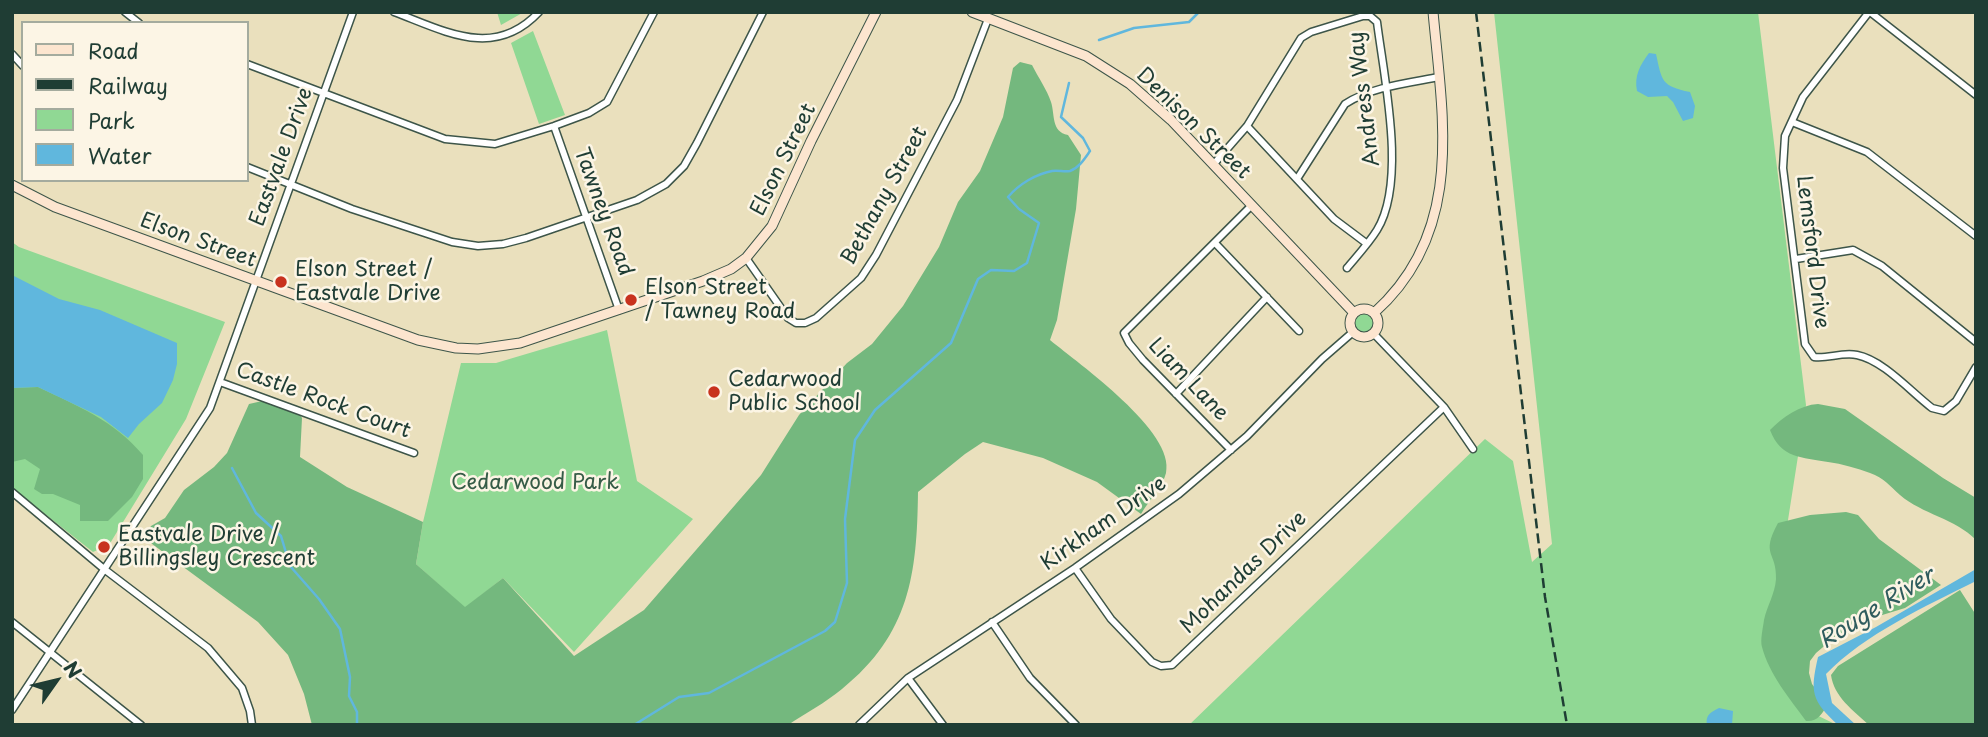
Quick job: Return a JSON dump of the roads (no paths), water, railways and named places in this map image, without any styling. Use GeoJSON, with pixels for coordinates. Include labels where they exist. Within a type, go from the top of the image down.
{"type":"FeatureCollection","features":[{"type":"Feature","properties":{"kind":"street","name":"Eastvale Drive"},"geometry":{"type":"LineString","coordinates":[[12,710],[210,408],[354,12]]}},
{"type":"Feature","properties":{"kind":"street"},"geometry":{"type":"LineString","coordinates":[[394,12],[460,37],[477,39],[510,33],[525,25],[539,12]]}},
{"type":"Feature","properties":{"kind":"street"},"geometry":{"type":"LineString","coordinates":[[248,64],[445,139],[495,144],[589,113],[607,102],[654,12]]}},
{"type":"Feature","properties":{"kind":"street"},"geometry":{"type":"LineString","coordinates":[[248,167],[452,242],[478,246],[503,244],[526,238],[637,200],[666,184],[684,166],[763,12]]}},
{"type":"Feature","properties":{"kind":"street","name":"Elson Street"},"geometry":{"type":"LineString","coordinates":[[12,185],[55,207],[418,340],[456,348],[500,348],[703,281],[731,270],[746,258],[772,226],[876,12]]}},
{"type":"Feature","properties":{"kind":"street","name":"Denison Street"},"geometry":{"type":"LineString","coordinates":[[972,12],[1086,56],[1150,100],[1354,313]]}},
{"type":"Feature","properties":{"kind":"street"},"geometry":{"type":"LineString","coordinates":[[1374,313],[1401,285],[1421,250],[1435,213],[1444,155],[1433,12]]}},
{"type":"Feature","properties":{"kind":"street"},"geometry":{"type":"LineString","coordinates":[[1870,12],[1976,95]]}},
{"type":"Feature","properties":{"kind":"street","name":"Lemsford Drive"},"geometry":{"type":"LineString","coordinates":[[1870,12],[1803,97],[1785,136],[1783,168],[1805,344],[1814,357],[1849,354],[1869,359],[1932,408],[1944,411],[1956,401],[1976,367]]}},
{"type":"Feature","properties":{"kind":"street","name":"Andress Way"},"geometry":{"type":"LineString","coordinates":[[1213,164],[1247,127],[1301,38],[1311,32],[1370,16],[1377,22],[1394,160],[1386,206],[1378,229],[1347,268]]}},
{"type":"Feature","properties":{"kind":"street","name":"Bethany Street"},"geometry":{"type":"LineString","coordinates":[[746,258],[788,318],[796,323],[805,323],[816,318],[862,278],[957,100],[988,19]]}},
{"type":"Feature","properties":{"kind":"street"},"geometry":{"type":"LineString","coordinates":[[1297,179],[1345,104],[1385,88],[1439,77]]}},
{"type":"Feature","properties":{"kind":"street"},"geometry":{"type":"LineString","coordinates":[[1792,122],[1867,152],[1976,236]]}},
{"type":"Feature","properties":{"kind":"street","name":"Tawney Road"},"geometry":{"type":"LineString","coordinates":[[554,126],[619,310]]}},
{"type":"Feature","properties":{"kind":"street"},"geometry":{"type":"LineString","coordinates":[[1247,127],[1334,219],[1366,243]]}},
{"type":"Feature","properties":{"kind":"street"},"geometry":{"type":"LineString","coordinates":[[1252,205],[1216,244],[1299,331]]}},
{"type":"Feature","properties":{"kind":"street","name":"Liam Lane"},"geometry":{"type":"LineString","coordinates":[[1216,244],[1124,333],[1129,344],[1143,360],[1231,450]]}},
{"type":"Feature","properties":{"kind":"street"},"geometry":{"type":"LineString","coordinates":[[1796,259],[1853,250],[1882,266],[1976,342]]}},
{"type":"Feature","properties":{"kind":"street"},"geometry":{"type":"LineString","coordinates":[[1176,394],[1267,298]]}},
{"type":"Feature","properties":{"kind":"street"},"geometry":{"type":"LineString","coordinates":[[1366,309],[1374,313],[1378,321],[1374,334],[1361,337],[1353,332],[1350,323],[1354,313],[1366,309]]}},
{"type":"Feature","properties":{"kind":"street","name":"Kirkham Drive"},"geometry":{"type":"LineString","coordinates":[[859,725],[908,678],[1075,568],[1179,494],[1231,450],[1322,359],[1353,332]]}},
{"type":"Feature","properties":{"kind":"street"},"geometry":{"type":"LineString","coordinates":[[1374,334],[1444,407],[1473,449]]}},
{"type":"Feature","properties":{"kind":"street","name":"Castle Rock Court"},"geometry":{"type":"LineString","coordinates":[[220,382],[414,453]]}},
{"type":"Feature","properties":{"kind":"street","name":"Mohandas Drive"},"geometry":{"type":"LineString","coordinates":[[1075,568],[1111,619],[1152,662],[1161,666],[1172,665],[1444,407]]}},
{"type":"Feature","properties":{"kind":"street"},"geometry":{"type":"LineString","coordinates":[[12,492],[104,569],[208,648],[242,688],[252,725]]}},
{"type":"Feature","properties":{"kind":"street"},"geometry":{"type":"LineString","coordinates":[[12,622],[141,725]]}},
{"type":"Feature","properties":{"kind":"street"},"geometry":{"type":"LineString","coordinates":[[992,622],[1030,678],[1076,725]]}},
{"type":"Feature","properties":{"kind":"street"},"geometry":{"type":"LineString","coordinates":[[908,678],[943,725]]}},
{"type":"Feature","properties":{"kind":"water"},"geometry":{"type":"Polygon","coordinates":[[[1649,53],[1656,54],[1664,81],[1690,92],[1695,106],[1693,118],[1683,121],[1667,96],[1648,97],[1637,91],[1638,71],[1649,53]]]}},
{"type":"Feature","properties":{"kind":"water"},"geometry":{"type":"Polygon","coordinates":[[[12,275],[59,299],[100,310],[177,343],[177,364],[173,380],[162,403],[128,438],[101,417],[38,387],[12,388],[12,275]]]}},
{"type":"Feature","properties":{"kind":"water"},"geometry":{"type":"Polygon","coordinates":[[[1976,569],[1976,581],[1877,634],[1826,674],[1832,703],[1856,725],[1838,725],[1822,709],[1815,695],[1814,679],[1818,657],[1976,569]]]}},
{"type":"Feature","properties":{"kind":"water"},"geometry":{"type":"Polygon","coordinates":[[[1719,708],[1733,711],[1732,725],[1707,725],[1708,716],[1719,708]]]}},
{"type":"Feature","properties":{"kind":"waterway"},"geometry":{"type":"LineString","coordinates":[[1099,40],[1134,28],[1189,22],[1199,12]]}},
{"type":"Feature","properties":{"kind":"waterway"},"geometry":{"type":"LineString","coordinates":[[634,725],[679,697],[709,693],[825,631],[835,622],[847,583],[845,519],[855,440],[875,410],[951,343],[978,279],[991,270],[1014,271],[1027,263],[1039,223],[1019,209],[1008,197],[1040,174],[1073,170],[1090,151],[1083,138],[1061,117],[1069,83]]}},
{"type":"Feature","properties":{"kind":"waterway"},"geometry":{"type":"LineString","coordinates":[[232,468],[256,513],[281,536],[290,566],[319,599],[340,629],[350,677],[349,696],[357,712],[357,725]]}},
{"type":"Feature","properties":{"kind":"railway"},"geometry":{"type":"LineString","coordinates":[[1476,12],[1545,597],[1567,725]]}},
{"type":"Feature","properties":{"kind":"place","name":"Elson Street / Eastvale Drive"},"geometry":{"type":"Point","coordinates":[281,282]}},
{"type":"Feature","properties":{"kind":"place","name":"Elson Street / Tawney Road"},"geometry":{"type":"Point","coordinates":[631,300]}},
{"type":"Feature","properties":{"kind":"place","name":"Cedarwood Public School"},"geometry":{"type":"Point","coordinates":[714,392]}},
{"type":"Feature","properties":{"kind":"place","name":"Eastvale Drive / Billingsley Crescent"},"geometry":{"type":"Point","coordinates":[104,547]}},
{"type":"Feature","properties":{"kind":"park label","name":"Cedarwood Park"},"geometry":{"type":"Point","coordinates":[535,483]}},
{"type":"Feature","properties":{"kind":"water label","name":"Rouge River"},"geometry":{"type":"Point","coordinates":[1877,609]}}]}
